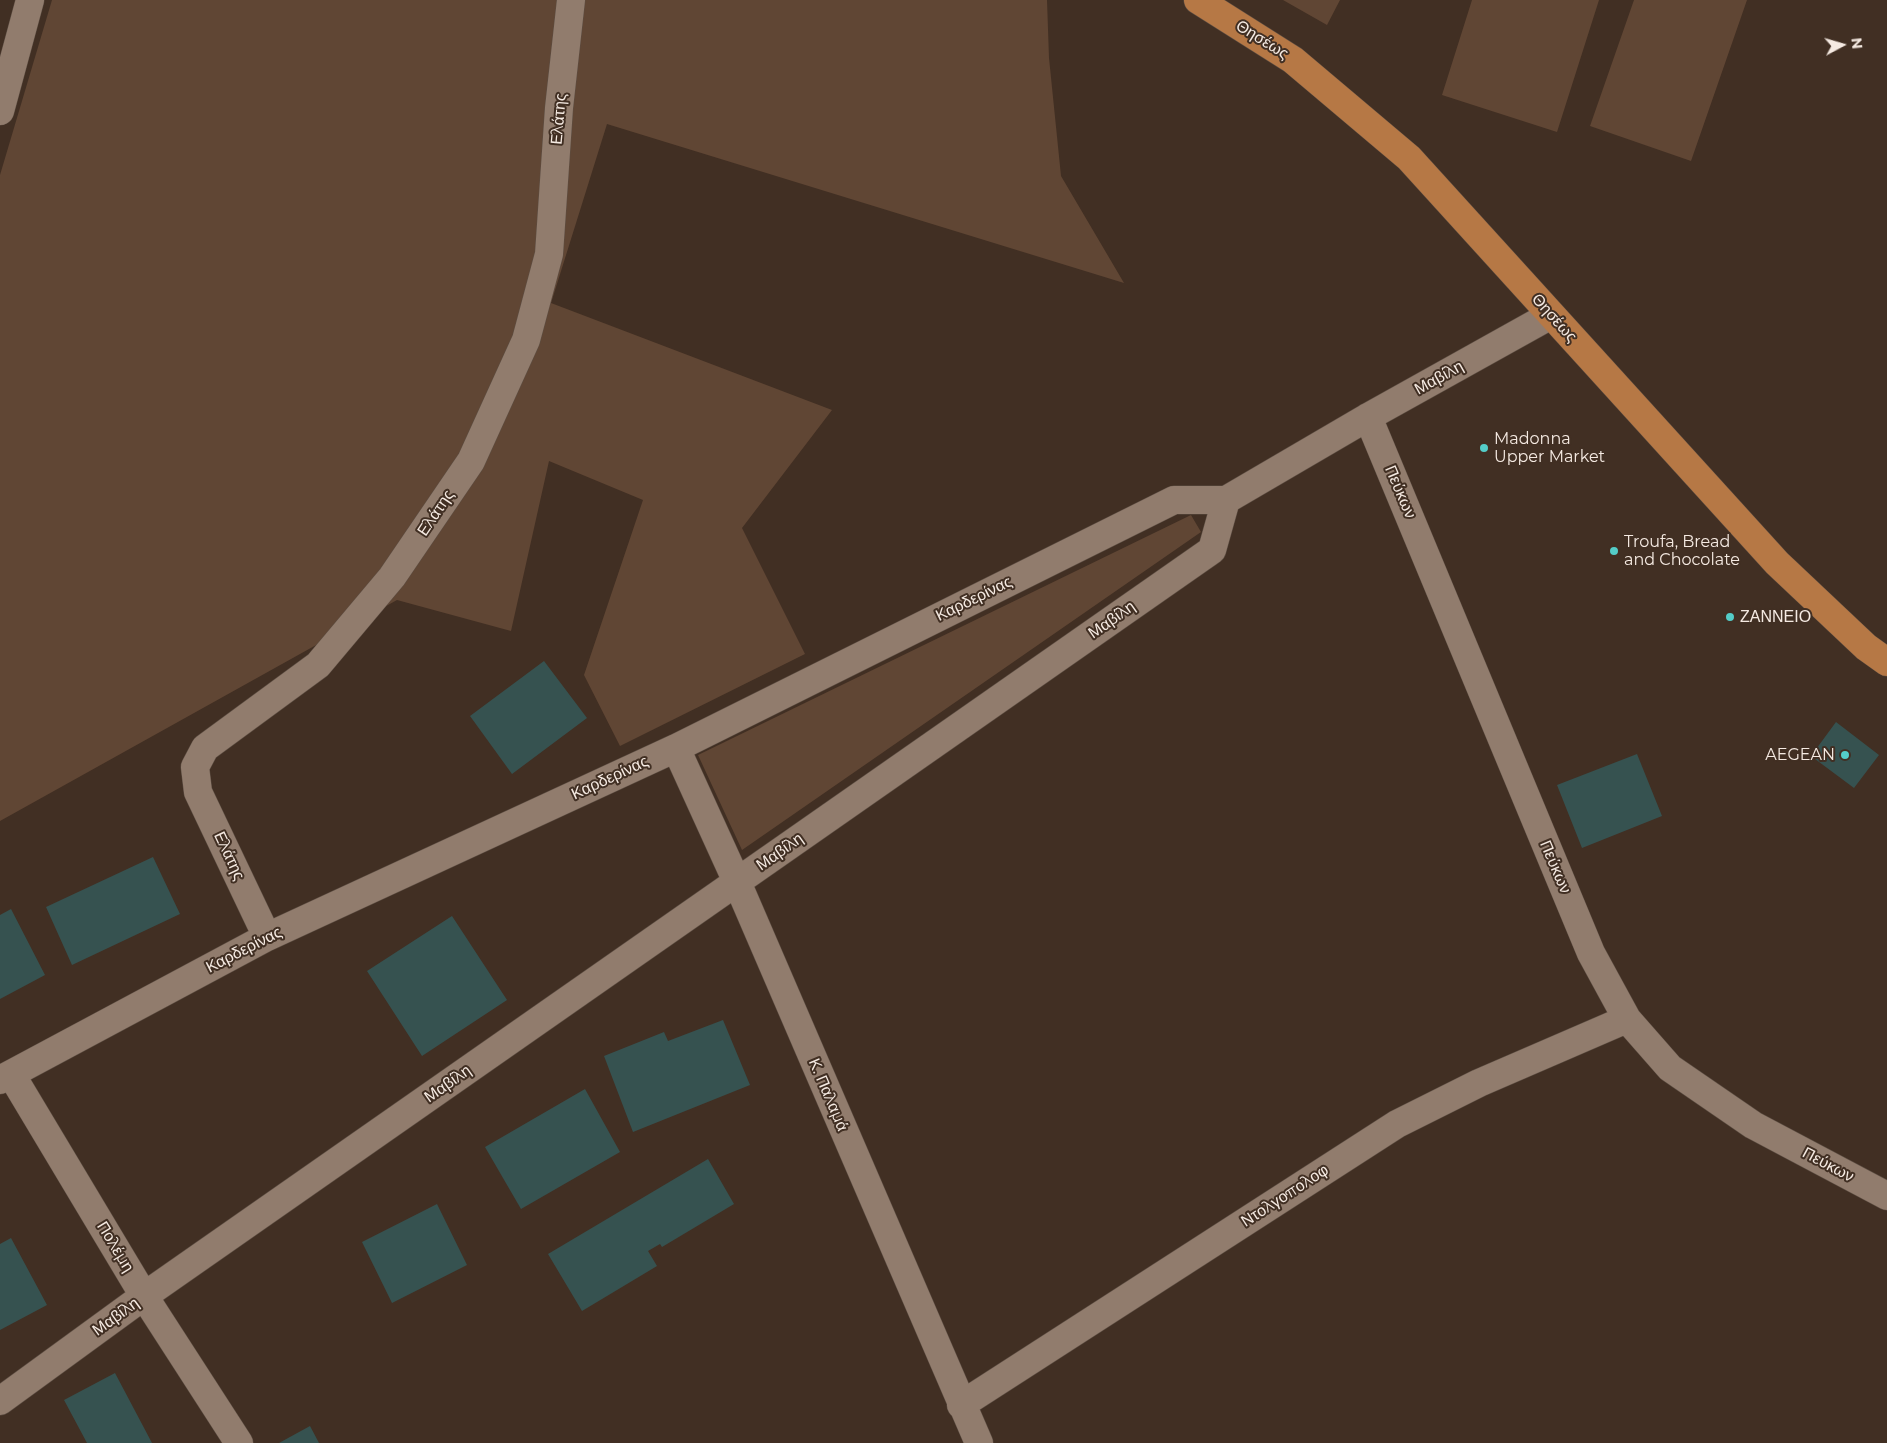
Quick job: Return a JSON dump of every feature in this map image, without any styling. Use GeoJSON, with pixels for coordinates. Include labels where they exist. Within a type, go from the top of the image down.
{"type":"FeatureCollection","features":[{"type":"Feature","properties":{"kind":"main road","name":"Θησέως"},"geometry":{"type":"LineString","coordinates":[[1198,0],[1294,60],[1409,158],[1777,563],[1866,647],[1887,662]]}},
{"type":"Feature","properties":{"kind":"street"},"geometry":{"type":"LineString","coordinates":[[0,111],[30,0]]}},
{"type":"Feature","properties":{"kind":"street","name":"Ελάτης"},"geometry":{"type":"LineString","coordinates":[[267,937],[198,792],[195,767],[206,748],[318,665],[392,577],[471,461],[526,340],[549,254],[559,108],[571,0]]}},
{"type":"Feature","properties":{"kind":"street","name":"Μαβίλη"},"geometry":{"type":"LineString","coordinates":[[0,1401],[144,1296],[1212,550],[1226,500],[1368,417],[1551,315]]}},
{"type":"Feature","properties":{"kind":"street","name":"Πεύκων"},"geometry":{"type":"LineString","coordinates":[[1368,417],[1591,953],[1627,1019],[1670,1068],[1753,1125],[1887,1196]]}},
{"type":"Feature","properties":{"kind":"street","name":"Καρδερίνας"},"geometry":{"type":"LineString","coordinates":[[5,1077],[267,937],[676,748],[1174,500],[1226,500]]}},
{"type":"Feature","properties":{"kind":"street","name":"Κ. Παλαμά"},"geometry":{"type":"LineString","coordinates":[[676,748],[737,882],[979,1443]]}},
{"type":"Feature","properties":{"kind":"street","name":"Ντολγοπολοφ"},"geometry":{"type":"LineString","coordinates":[[961,1405],[1397,1124],[1479,1082],[1627,1019]]}},
{"type":"Feature","properties":{"kind":"street","name":"Πολέμη"},"geometry":{"type":"LineString","coordinates":[[5,1077],[239,1443]]}},
{"type":"Feature","properties":{"kind":"shaded area"},"geometry":{"type":"Polygon","coordinates":[[[52,0],[1047,0],[1049,58],[1061,176],[1124,283],[607,124],[551,303],[832,410],[742,528],[805,654],[620,746],[584,675],[643,500],[549,461],[511,631],[397,600],[0,821],[0,175],[52,0]]]}},
{"type":"Feature","properties":{"kind":"shaded area"},"geometry":{"type":"Polygon","coordinates":[[[1283,0],[1340,0],[1327,25],[1283,0]]]}},
{"type":"Feature","properties":{"kind":"shaded area"},"geometry":{"type":"Polygon","coordinates":[[[1472,0],[1599,0],[1557,132],[1442,95],[1472,0]]]}},
{"type":"Feature","properties":{"kind":"shaded area"},"geometry":{"type":"Polygon","coordinates":[[[1634,0],[1747,0],[1691,161],[1590,126],[1634,0]]]}},
{"type":"Feature","properties":{"kind":"shaded area"},"geometry":{"type":"Polygon","coordinates":[[[1191,515],[1201,532],[742,850],[698,755],[1191,515]]]}},
{"type":"Feature","properties":{"kind":"building"},"geometry":{"type":"Polygon","coordinates":[[[544,661],[587,718],[512,774],[470,716],[544,661]]]}},
{"type":"Feature","properties":{"kind":"building","name":"AEGEAN"},"geometry":{"type":"Polygon","coordinates":[[[1836,722],[1879,755],[1854,788],[1811,756],[1836,722]]]}},
{"type":"Feature","properties":{"kind":"building"},"geometry":{"type":"Polygon","coordinates":[[[1637,754],[1662,816],[1582,848],[1557,785],[1637,754]]]}},
{"type":"Feature","properties":{"kind":"building"},"geometry":{"type":"Polygon","coordinates":[[[153,857],[180,914],[72,965],[46,907],[153,857]]]}},
{"type":"Feature","properties":{"kind":"building"},"geometry":{"type":"Polygon","coordinates":[[[11,909],[45,975],[0,999],[0,915],[11,909]]]}},
{"type":"Feature","properties":{"kind":"building"},"geometry":{"type":"Polygon","coordinates":[[[452,916],[507,1000],[422,1056],[367,971],[452,916]]]}},
{"type":"Feature","properties":{"kind":"building"},"geometry":{"type":"Polygon","coordinates":[[[723,1020],[750,1085],[633,1132],[604,1056],[664,1032],[668,1041],[723,1020]]]}},
{"type":"Feature","properties":{"kind":"building"},"geometry":{"type":"Polygon","coordinates":[[[585,1089],[620,1152],[521,1209],[485,1147],[585,1089]]]}},
{"type":"Feature","properties":{"kind":"building"},"geometry":{"type":"Polygon","coordinates":[[[708,1159],[734,1204],[662,1247],[660,1244],[648,1251],[657,1266],[582,1311],[548,1254],[708,1159]]]}},
{"type":"Feature","properties":{"kind":"building"},"geometry":{"type":"Polygon","coordinates":[[[437,1204],[467,1265],[392,1303],[362,1242],[437,1204]]]}},
{"type":"Feature","properties":{"kind":"building"},"geometry":{"type":"Polygon","coordinates":[[[11,1238],[47,1305],[0,1330],[0,1244],[11,1238]]]}},
{"type":"Feature","properties":{"kind":"building"},"geometry":{"type":"Polygon","coordinates":[[[115,1373],[152,1443],[87,1443],[64,1400],[115,1373]]]}},
{"type":"Feature","properties":{"kind":"building"},"geometry":{"type":"Polygon","coordinates":[[[310,1426],[319,1443],[279,1443],[310,1426]]]}},
{"type":"Feature","properties":{"kind":"place","name":"Madonna Upper Market"},"geometry":{"type":"Point","coordinates":[1484,448]}},
{"type":"Feature","properties":{"kind":"place","name":"Troufa, Bread and Chocolate"},"geometry":{"type":"Point","coordinates":[1614,551]}},
{"type":"Feature","properties":{"kind":"place","name":"ΖΑΝΝΕΙΟ"},"geometry":{"type":"Point","coordinates":[1730,617]}},
{"type":"Feature","properties":{"kind":"place","name":"AEGEAN"},"geometry":{"type":"Point","coordinates":[1845,755]}}]}
